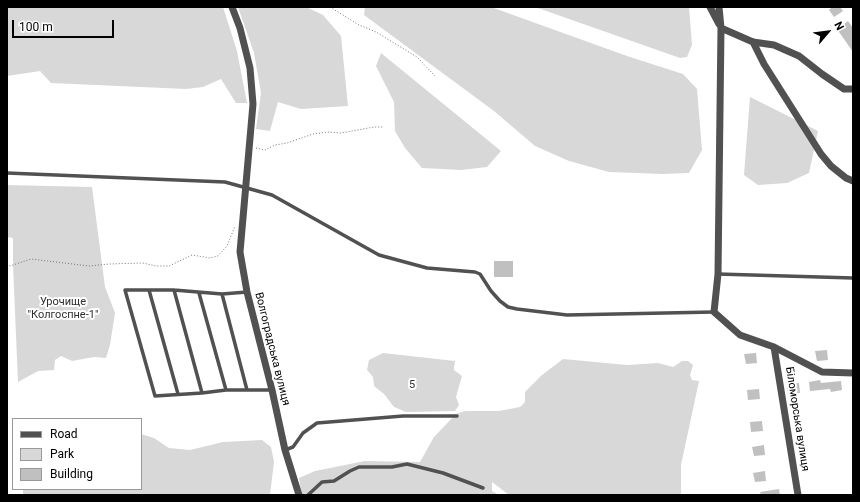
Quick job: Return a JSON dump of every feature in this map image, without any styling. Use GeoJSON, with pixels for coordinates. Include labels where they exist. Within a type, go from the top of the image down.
{"type":"FeatureCollection","features":[{"type":"Feature","properties":{"kind":"street","name":"Волгоградська вулиця"},"geometry":{"type":"LineString","coordinates":[[232,7],[240,28],[246,51],[252,86],[253,104],[240,252],[247,292],[272,390],[285,450],[299,495]]}},
{"type":"Feature","properties":{"kind":"street"},"geometry":{"type":"LineString","coordinates":[[710,7],[722,28],[753,42],[774,45],[799,56],[844,89],[853,89]]}},
{"type":"Feature","properties":{"kind":"street"},"geometry":{"type":"LineString","coordinates":[[719,7],[722,28],[718,274],[714,312],[740,335],[774,347],[822,372],[853,373]]}},
{"type":"Feature","properties":{"kind":"street"},"geometry":{"type":"LineString","coordinates":[[753,42],[764,64],[821,154],[831,166],[846,178],[853,181]]}},
{"type":"Feature","properties":{"kind":"street","name":"Біломорська вулиця"},"geometry":{"type":"LineString","coordinates":[[774,347],[798,495]]}},
{"type":"Feature","properties":{"kind":"lane"},"geometry":{"type":"LineString","coordinates":[[7,173],[225,182],[272,195],[379,255],[427,268],[475,272],[480,274],[491,291],[500,301],[508,307],[517,309],[567,315],[714,312]]}},
{"type":"Feature","properties":{"kind":"lane"},"geometry":{"type":"LineString","coordinates":[[718,274],[853,278]]}},
{"type":"Feature","properties":{"kind":"lane"},"geometry":{"type":"LineString","coordinates":[[247,292],[222,294],[174,290],[125,290],[155,396],[202,394],[226,390],[272,390]]}},
{"type":"Feature","properties":{"kind":"lane"},"geometry":{"type":"LineString","coordinates":[[149,290],[178,394]]}},
{"type":"Feature","properties":{"kind":"lane"},"geometry":{"type":"LineString","coordinates":[[174,290],[202,394]]}},
{"type":"Feature","properties":{"kind":"lane"},"geometry":{"type":"LineString","coordinates":[[199,292],[226,390]]}},
{"type":"Feature","properties":{"kind":"lane"},"geometry":{"type":"LineString","coordinates":[[222,294],[247,390]]}},
{"type":"Feature","properties":{"kind":"lane"},"geometry":{"type":"LineString","coordinates":[[285,450],[293,447],[304,433],[317,423],[402,416],[458,416]]}},
{"type":"Feature","properties":{"kind":"lane"},"geometry":{"type":"LineString","coordinates":[[308,495],[322,482],[334,481],[359,467],[392,467],[407,464],[444,473],[483,488]]}},
{"type":"Feature","properties":{"kind":"path"},"geometry":{"type":"LineString","coordinates":[[330,7],[359,26],[376,32],[417,58],[435,76]]}},
{"type":"Feature","properties":{"kind":"path"},"geometry":{"type":"LineString","coordinates":[[250,145],[265,150],[275,145],[287,143],[313,134],[328,132],[341,133],[374,127],[383,127]]}},
{"type":"Feature","properties":{"kind":"path"},"geometry":{"type":"LineString","coordinates":[[7,264],[10,266],[31,259],[89,266],[143,263],[156,266],[169,266],[192,255],[210,258],[218,256],[226,246],[235,226]]}},
{"type":"Feature","properties":{"kind":"green space"},"geometry":{"type":"Polygon","coordinates":[[[7,7],[223,7],[237,51],[247,103],[236,103],[221,79],[203,87],[186,89],[51,83],[40,71],[7,76],[7,7]]]}},
{"type":"Feature","properties":{"kind":"green space"},"geometry":{"type":"Polygon","coordinates":[[[238,7],[306,7],[323,15],[341,36],[348,106],[301,109],[278,102],[270,131],[256,129],[261,93],[254,53],[238,7]]]}},
{"type":"Feature","properties":{"kind":"green space"},"geometry":{"type":"Polygon","coordinates":[[[365,7],[491,7],[627,56],[683,74],[697,89],[702,150],[689,173],[663,174],[609,172],[569,161],[535,146],[494,111],[364,15],[365,7]]]}},
{"type":"Feature","properties":{"kind":"green space"},"geometry":{"type":"Polygon","coordinates":[[[535,7],[689,7],[692,45],[687,57],[680,58],[535,7]]]}},
{"type":"Feature","properties":{"kind":"green space"},"geometry":{"type":"Polygon","coordinates":[[[381,53],[501,151],[487,167],[461,170],[422,168],[405,148],[395,131],[394,102],[376,66],[381,53]]]}},
{"type":"Feature","properties":{"kind":"green space"},"geometry":{"type":"Polygon","coordinates":[[[750,97],[818,131],[809,173],[787,183],[758,185],[744,175],[750,97]]]}},
{"type":"Feature","properties":{"kind":"green space","name":"Урочище \"Колгоспне-1\""},"geometry":{"type":"Polygon","coordinates":[[[7,185],[92,187],[105,287],[115,313],[110,345],[106,358],[94,357],[72,361],[61,356],[55,360],[54,370],[38,371],[18,382],[13,238],[7,237],[7,185]]]}},
{"type":"Feature","properties":{"kind":"green space","name":"5"},"geometry":{"type":"Polygon","coordinates":[[[383,353],[455,361],[454,370],[462,376],[456,397],[459,405],[455,411],[406,412],[394,407],[384,394],[374,386],[373,377],[367,370],[369,360],[383,353]]]}},
{"type":"Feature","properties":{"kind":"green space"},"geometry":{"type":"Polygon","coordinates":[[[563,359],[627,365],[658,363],[673,367],[682,361],[688,361],[693,365],[690,375],[692,380],[699,381],[681,465],[681,495],[509,495],[492,482],[492,491],[499,495],[302,495],[299,478],[315,471],[365,461],[420,462],[434,437],[456,414],[465,411],[499,411],[520,407],[525,402],[525,392],[542,375],[563,359]]]}},
{"type":"Feature","properties":{"kind":"green space"},"geometry":{"type":"Polygon","coordinates":[[[142,434],[154,438],[169,448],[190,450],[223,442],[262,440],[271,447],[274,462],[270,495],[23,495],[23,490],[142,490],[142,434]]]}},
{"type":"Feature","properties":{"kind":"building"},"geometry":{"type":"Polygon","coordinates":[[[832,7],[840,7],[843,11],[834,17],[829,10],[832,7]]]}},
{"type":"Feature","properties":{"kind":"building"},"geometry":{"type":"Polygon","coordinates":[[[848,21],[853,28],[853,52],[837,29],[848,21]]]}},
{"type":"Feature","properties":{"kind":"building"},"geometry":{"type":"Polygon","coordinates":[[[494,261],[513,261],[513,277],[494,277],[494,261]]]}},
{"type":"Feature","properties":{"kind":"building"},"geometry":{"type":"Polygon","coordinates":[[[827,350],[828,360],[817,361],[815,351],[827,350]]]}},
{"type":"Feature","properties":{"kind":"building"},"geometry":{"type":"Polygon","coordinates":[[[756,353],[757,363],[746,364],[744,354],[756,353]]]}},
{"type":"Feature","properties":{"kind":"building"},"geometry":{"type":"Polygon","coordinates":[[[820,380],[821,383],[841,381],[842,390],[831,392],[830,389],[810,391],[809,382],[820,380]]]}},
{"type":"Feature","properties":{"kind":"building"},"geometry":{"type":"Polygon","coordinates":[[[799,383],[800,393],[788,394],[787,384],[799,383]]]}},
{"type":"Feature","properties":{"kind":"building"},"geometry":{"type":"Polygon","coordinates":[[[759,389],[760,399],[748,400],[747,390],[759,389]]]}},
{"type":"Feature","properties":{"kind":"building"},"geometry":{"type":"Polygon","coordinates":[[[762,421],[763,431],[751,432],[750,422],[762,421]]]}},
{"type":"Feature","properties":{"kind":"building"},"geometry":{"type":"Polygon","coordinates":[[[764,445],[765,455],[754,456],[752,447],[764,445]]]}},
{"type":"Feature","properties":{"kind":"building"},"geometry":{"type":"Polygon","coordinates":[[[765,471],[766,481],[755,482],[753,473],[765,471]]]}},
{"type":"Feature","properties":{"kind":"building"},"geometry":{"type":"Polygon","coordinates":[[[779,489],[780,495],[761,495],[760,492],[779,489]]]}}]}
